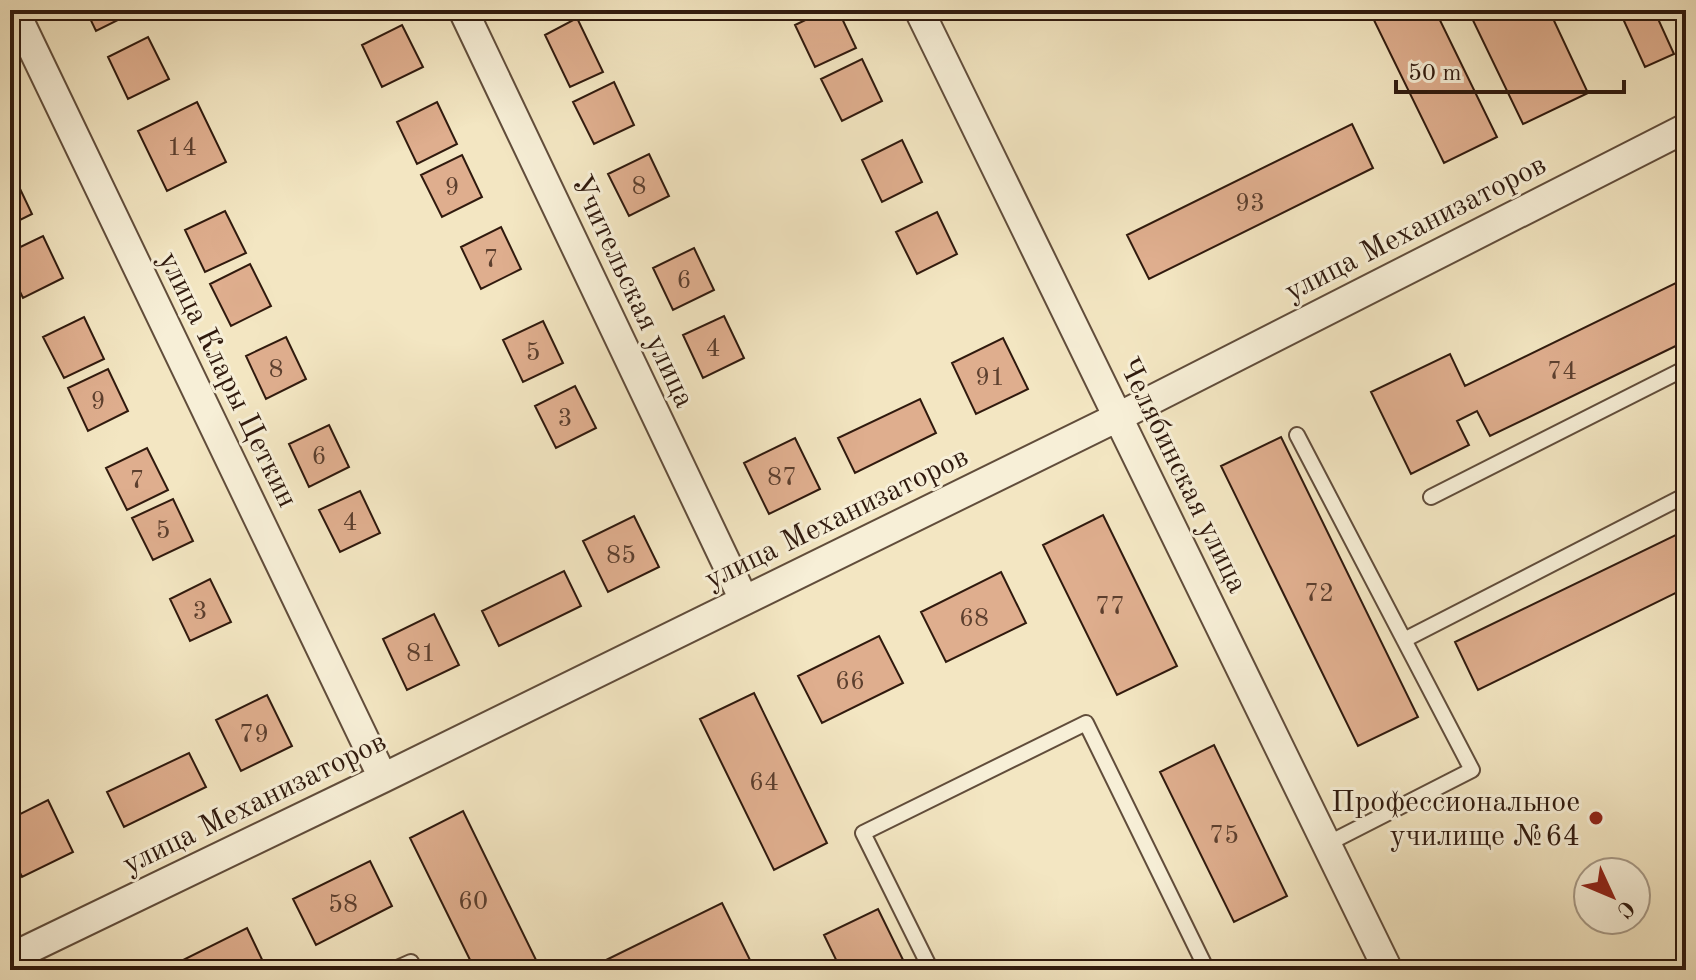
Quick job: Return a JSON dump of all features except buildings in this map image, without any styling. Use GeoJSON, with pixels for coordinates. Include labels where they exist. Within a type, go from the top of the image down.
{"type":"FeatureCollection","features":[{"type":"Feature","properties":{"kind":"street","name":"улица Клары Цеткин"},"geometry":{"type":"LineString","coordinates":[[14,10],[383,778]]}},
{"type":"Feature","properties":{"kind":"street","name":"Учительская улица"},"geometry":{"type":"LineString","coordinates":[[463,10],[744,600]]}},
{"type":"Feature","properties":{"kind":"street","name":"Челябинская улица"},"geometry":{"type":"LineString","coordinates":[[919,10],[1388,970]]}},
{"type":"Feature","properties":{"kind":"street","name":"улица Механизаторов"},"geometry":{"type":"LineString","coordinates":[[10,958],[1118,417],[1686,128]]}},
{"type":"Feature","properties":{"kind":"lane"},"geometry":{"type":"LineString","coordinates":[[1431,497],[1686,368]]}},
{"type":"Feature","properties":{"kind":"lane"},"geometry":{"type":"LineString","coordinates":[[1297,435],[1472,770],[1327,844]]}},
{"type":"Feature","properties":{"kind":"lane"},"geometry":{"type":"LineString","coordinates":[[1404,640],[1686,495]]}},
{"type":"Feature","properties":{"kind":"lane"},"geometry":{"type":"LineString","coordinates":[[931,970],[863,833],[1086,723],[1207,970]]}},
{"type":"Feature","properties":{"kind":"lane"},"geometry":{"type":"LineString","coordinates":[[393,970],[411,962],[415,970]]}},
{"type":"Feature","properties":{"kind":"place","name":"Профессиональное училище №64"},"geometry":{"type":"Point","coordinates":[1596,818]}}]}
